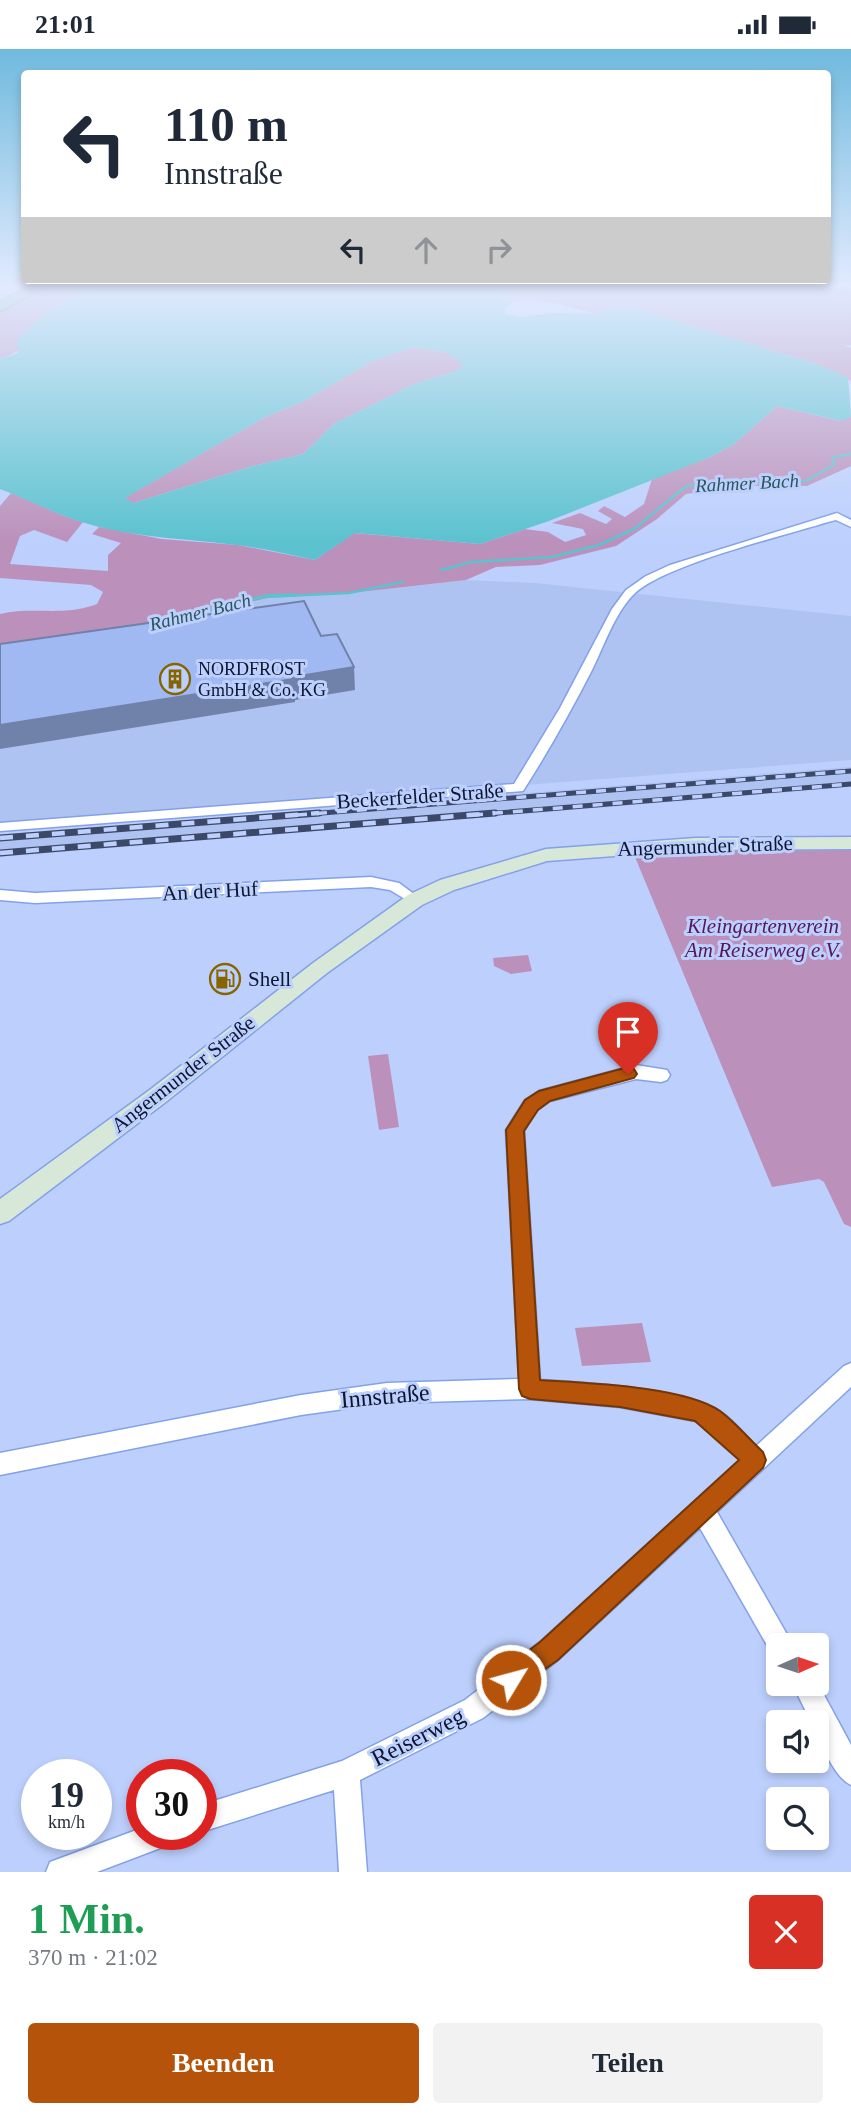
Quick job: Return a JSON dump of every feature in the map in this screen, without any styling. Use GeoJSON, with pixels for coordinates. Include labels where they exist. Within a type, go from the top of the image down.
{"type":"FeatureCollection","features":[{"type":"Feature","properties":{"kind":"main road","name":"Angermunder Straße"},"geometry":{"type":"LineString","coordinates":[[0,1213],[159,1095],[320,968],[415,900],[447,885],[546,855],[695,844],[851,843]]}},
{"type":"Feature","properties":{"kind":"street","name":"Beckerfelder Straße"},"geometry":{"type":"LineString","coordinates":[[0,827],[518,788],[566,708],[615,611],[630,592],[650,578],[674,567],[837,516],[851,524]]}},
{"type":"Feature","properties":{"kind":"street","name":"An der Huf"},"geometry":{"type":"LineString","coordinates":[[0,895],[35,898],[371,882],[394,886],[415,900]]}},
{"type":"Feature","properties":{"kind":"street"},"geometry":{"type":"LineString","coordinates":[[530,1389],[515,1130],[531,1105],[545,1096],[636,1072],[661,1075]]}},
{"type":"Feature","properties":{"kind":"street","name":"Reiserweg"},"geometry":{"type":"LineString","coordinates":[[217,1814],[346,1773],[474,1709],[549,1651],[851,1373]]}},
{"type":"Feature","properties":{"kind":"street","name":"Innstraße"},"geometry":{"type":"LineString","coordinates":[[0,1464],[301,1405],[387,1393],[530,1389],[620,1397],[698,1411],[713,1419],[755,1460]]}},
{"type":"Feature","properties":{"kind":"street"},"geometry":{"type":"LineString","coordinates":[[703,1511],[774,1633]]}},
{"type":"Feature","properties":{"kind":"street"},"geometry":{"type":"LineString","coordinates":[[811,1696],[851,1772]]}},
{"type":"Feature","properties":{"kind":"street"},"geometry":{"type":"LineString","coordinates":[[346,1773],[353,1872]]}},
{"type":"Feature","properties":{"kind":"street"},"geometry":{"type":"LineString","coordinates":[[60,1872],[126,1847]]}},
{"type":"Feature","properties":{"kind":"shaded area"},"geometry":{"type":"Polygon","coordinates":[[[0,371],[355,371],[304,401],[265,417],[125,498],[133,503],[253,466],[303,454],[335,423],[414,384],[457,371],[833,371],[848,377],[851,417],[842,421],[777,406],[734,444],[710,457],[549,521],[480,544],[355,533],[315,560],[246,546],[133,534],[99,527],[0,489],[0,371]]]}},
{"type":"Feature","properties":{"kind":"shaded area"},"geometry":{"type":"Polygon","coordinates":[[[466,580],[535,583],[851,616],[851,760],[0,825],[0,661],[282,595],[342,594],[466,580]]]}},
{"type":"Feature","properties":{"kind":"shaded area"},"geometry":{"type":"Polygon","coordinates":[[[851,767],[851,787],[0,857],[0,835],[851,767]]]}},
{"type":"Feature","properties":{"kind":"green space"},"geometry":{"type":"Polygon","coordinates":[[[355,371],[457,371],[414,384],[335,423],[303,454],[253,466],[133,503],[124,498],[265,417],[304,401],[355,371]]]}},
{"type":"Feature","properties":{"kind":"green space"},"geometry":{"type":"Polygon","coordinates":[[[831,371],[851,371],[851,381],[831,371]]]}},
{"type":"Feature","properties":{"kind":"green space"},"geometry":{"type":"Polygon","coordinates":[[[777,406],[841,421],[851,417],[851,466],[807,486],[741,486],[686,494],[657,519],[616,546],[540,565],[496,567],[466,580],[342,594],[281,595],[0,661],[0,614],[85,608],[97,604],[103,592],[91,585],[0,578],[0,506],[11,493],[83,522],[67,542],[34,530],[20,536],[10,564],[108,571],[108,555],[121,543],[92,534],[99,527],[162,539],[238,545],[315,560],[354,533],[480,544],[525,529],[548,532],[565,542],[586,535],[583,529],[552,523],[580,513],[606,524],[612,519],[598,511],[604,506],[625,517],[644,504],[652,479],[710,457],[734,444],[777,406]]]}},
{"type":"Feature","properties":{"kind":"green space","name":"Kleingartenverein Am Reiserweg e.V."},"geometry":{"type":"Polygon","coordinates":[[[851,850],[851,1227],[844,1224],[824,1182],[819,1179],[772,1187],[635,857],[719,851],[851,850]]]}},
{"type":"Feature","properties":{"kind":"green space"},"geometry":{"type":"Polygon","coordinates":[[[528,955],[532,971],[511,974],[494,966],[493,958],[528,955]]]}},
{"type":"Feature","properties":{"kind":"green space"},"geometry":{"type":"Polygon","coordinates":[[[388,1054],[399,1127],[379,1130],[368,1056],[388,1054]]]}},
{"type":"Feature","properties":{"kind":"green space"},"geometry":{"type":"Polygon","coordinates":[[[642,1323],[651,1362],[582,1366],[575,1328],[642,1323]]]}},
{"type":"Feature","properties":{"kind":"building","name":"NORDFROST GmbH & Co. KG"},"geometry":{"type":"Polygon","coordinates":[[[304,601],[321,636],[337,634],[354,667],[0,725],[0,644],[304,601]]]}},
{"type":"Feature","properties":{"kind":"waterway","name":"Rahmer Bach"},"geometry":{"type":"LineString","coordinates":[[441,570],[472,562],[552,557],[599,545],[634,529],[685,487],[706,482],[806,481],[834,465],[832,458],[851,454]]}},
{"type":"Feature","properties":{"kind":"waterway","name":"Rahmer Bach"},"geometry":{"type":"LineString","coordinates":[[264,597],[349,593],[403,582]]}},
{"type":"Feature","properties":{"kind":"waterway","name":"Rahmer Bach"},"geometry":{"type":"LineString","coordinates":[[147,624],[267,596],[295,595]]}},
{"type":"Feature","properties":{"kind":"railway"},"geometry":{"type":"LineString","coordinates":[[297,815],[851,771]]}},
{"type":"Feature","properties":{"kind":"railway"},"geometry":{"type":"LineString","coordinates":[[473,815],[851,784]]}},
{"type":"Feature","properties":{"kind":"railway"},"geometry":{"type":"LineString","coordinates":[[0,838],[319,813]]}},
{"type":"Feature","properties":{"kind":"railway"},"geometry":{"type":"LineString","coordinates":[[0,853],[495,813]]}},
{"type":"Feature","properties":{"kind":"place","name":"NORDFROST GmbH & Co. KG"},"geometry":{"type":"Point","coordinates":[175,679]}},
{"type":"Feature","properties":{"kind":"place","name":"Shell"},"geometry":{"type":"Point","coordinates":[225,979]}},
{"type":"Feature","properties":{"kind":"route"},"geometry":{"type":"LineString","coordinates":[[511,1680],[549,1651],[755,1460],[713,1419],[681,1405],[530,1389],[515,1130],[531,1105],[545,1096],[628,1074]]}}]}
